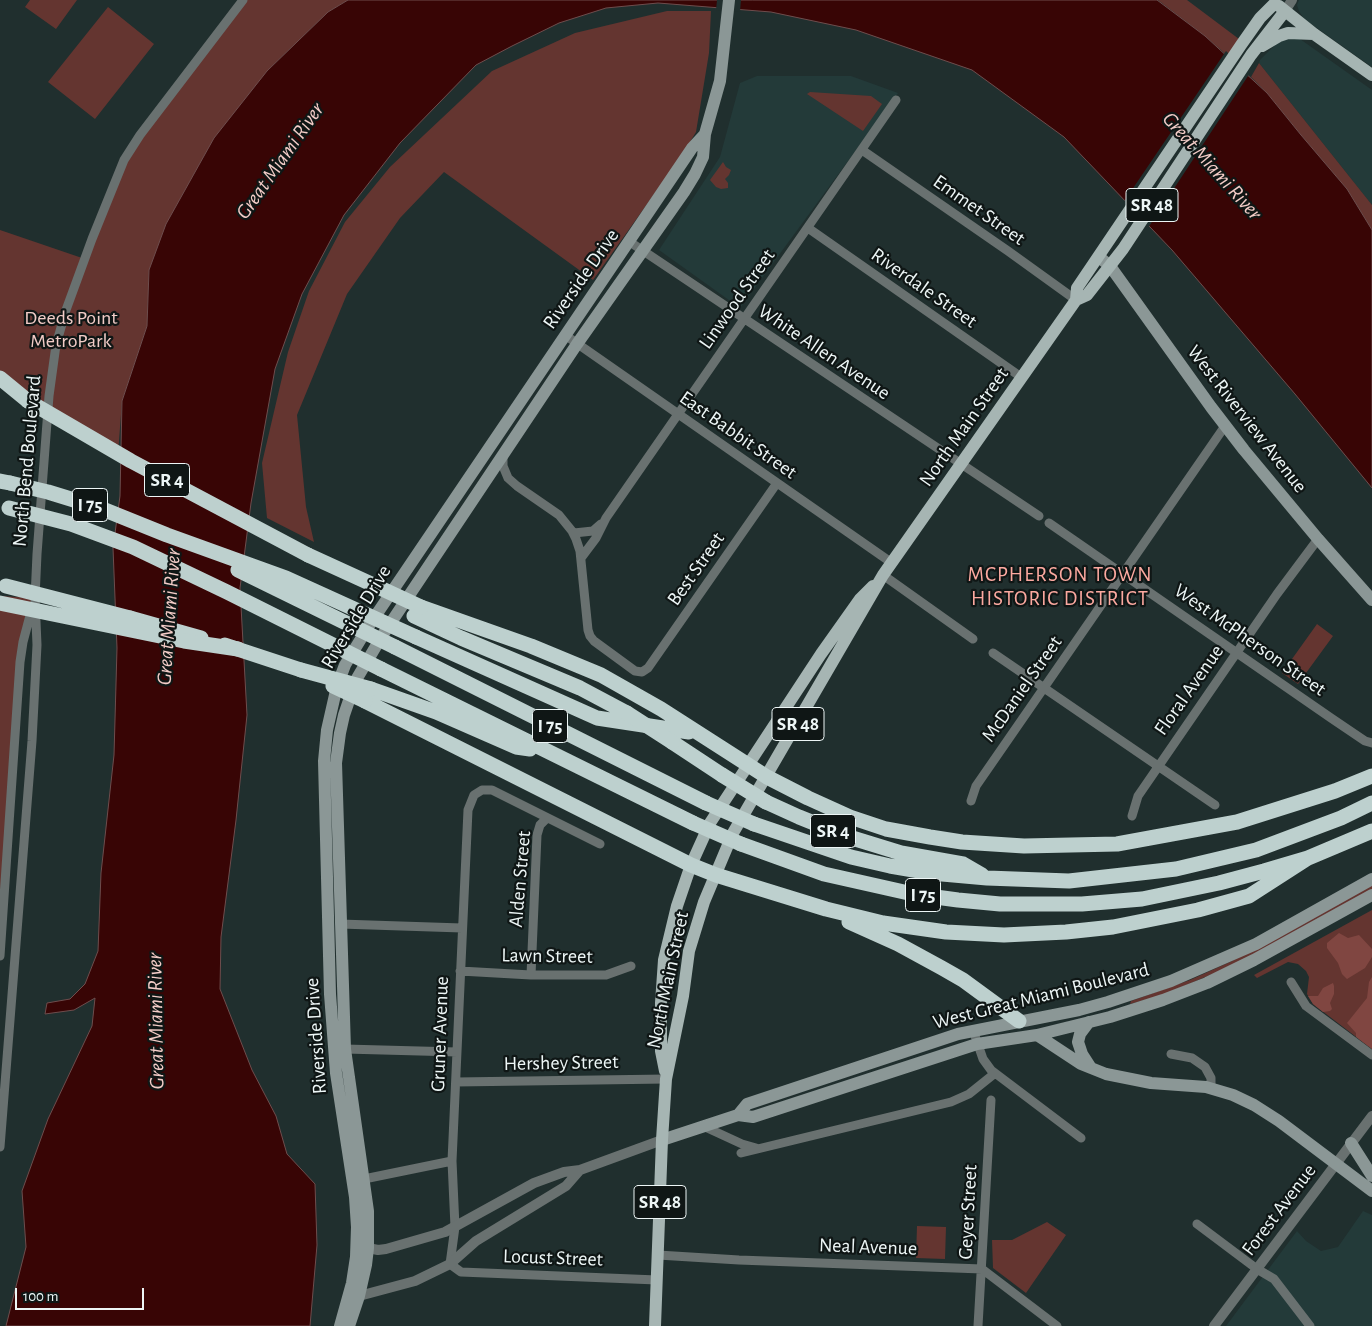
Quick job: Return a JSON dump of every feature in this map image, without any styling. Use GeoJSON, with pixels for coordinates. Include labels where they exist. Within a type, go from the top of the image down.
{"type":"FeatureCollection","features":[{"type":"Feature","properties":{"kind":"highway","name":"SR 4"},"geometry":{"type":"LineString","coordinates":[[0,378],[28,401],[131,461],[417,611],[461,638],[580,688],[627,713],[766,802],[849,838],[902,853],[963,864],[988,878]]}},
{"type":"Feature","properties":{"kind":"highway","name":"I 75"},"geometry":{"type":"LineString","coordinates":[[5,482],[73,500],[123,517],[167,535],[706,803],[754,824],[821,848],[859,859],[931,873],[988,878],[1070,881],[1176,869],[1256,850],[1341,818],[1372,803]]}},
{"type":"Feature","properties":{"kind":"highway","name":"I 75"},"geometry":{"type":"LineString","coordinates":[[5,507],[71,524],[133,548],[227,592],[694,823],[741,844],[803,867],[846,880],[913,894],[1000,904],[1082,904],[1142,899],[1228,881],[1308,858],[1372,831]]}},
{"type":"Feature","properties":{"kind":"highway"},"geometry":{"type":"LineString","coordinates":[[167,535],[286,578],[597,718],[684,730],[702,736]]}},
{"type":"Feature","properties":{"kind":"highway"},"geometry":{"type":"LineString","coordinates":[[3,585],[130,618],[238,649],[368,695],[436,712],[516,746],[549,752]]}},
{"type":"Feature","properties":{"kind":"highway"},"geometry":{"type":"LineString","coordinates":[[0,603],[184,641],[238,649]]}},
{"type":"Feature","properties":{"kind":"highway"},"geometry":{"type":"LineString","coordinates":[[417,611],[531,646],[580,666],[628,689],[767,777],[816,802],[886,828],[962,842],[1024,846],[1117,844],[1236,822],[1299,803],[1372,776]]}},
{"type":"Feature","properties":{"kind":"highway"},"geometry":{"type":"LineString","coordinates":[[368,695],[691,865],[716,875],[826,909],[883,923],[946,932],[1004,935],[1066,932],[1113,927],[1198,910],[1249,896],[1308,858]]}},
{"type":"Feature","properties":{"kind":"highway"},"geometry":{"type":"LineString","coordinates":[[826,909],[836,916],[898,944],[963,980],[1019,1021]]}},
{"type":"Feature","properties":{"kind":"main road","name":"Riverside Drive"},"geometry":{"type":"LineString","coordinates":[[349,1326],[359,1296],[368,1248],[368,1211],[345,1048],[340,924],[336,764],[340,733],[351,691],[360,671],[382,636],[577,344],[695,174],[703,156],[705,134],[717,96],[729,0]]}},
{"type":"Feature","properties":{"kind":"main road"},"geometry":{"type":"LineString","coordinates":[[1274,1],[1314,34],[1372,74]]}},
{"type":"Feature","properties":{"kind":"main road","name":"North Main Street"},"geometry":{"type":"LineString","coordinates":[[1076,300],[1077,288],[1241,45],[1274,1]]}},
{"type":"Feature","properties":{"kind":"main road","name":"North Main Street"},"geometry":{"type":"LineString","coordinates":[[655,1326],[666,1079],[690,951],[704,902],[733,833],[892,563],[1076,300],[1087,295],[1123,249],[1253,54],[1285,11]]}},
{"type":"Feature","properties":{"kind":"main road","name":"SR 48"},"geometry":{"type":"LineString","coordinates":[[1253,54],[1275,38],[1288,32],[1314,34]]}},
{"type":"Feature","properties":{"kind":"main road","name":"Riverside Drive"},"geometry":{"type":"LineString","coordinates":[[340,1326],[356,1258],[357,1227],[355,1197],[341,1109],[331,1012],[324,761],[331,706],[345,666],[370,624],[692,148],[705,134]]}},
{"type":"Feature","properties":{"kind":"main road","name":"West Riverview Avenue"},"geometry":{"type":"LineString","coordinates":[[1099,257],[1110,266],[1225,426],[1318,539],[1372,600]]}},
{"type":"Feature","properties":{"kind":"main road","name":"North Main Street"},"geometry":{"type":"LineString","coordinates":[[666,1079],[661,1051],[664,960],[677,906],[691,865],[710,823],[826,646],[860,599],[884,576]]}},
{"type":"Feature","properties":{"kind":"main road","name":"West Great Miami Boulevard"},"geometry":{"type":"LineString","coordinates":[[738,1115],[747,1104],[973,1030],[1059,1014],[1108,1002],[1191,973],[1256,944],[1372,879]]}},
{"type":"Feature","properties":{"kind":"main road","name":"West Great Miami Boulevard"},"geometry":{"type":"LineString","coordinates":[[662,1140],[738,1115],[753,1117],[977,1044],[1037,1035],[1128,1012],[1163,1000],[1230,972],[1286,944],[1372,895]]}},
{"type":"Feature","properties":{"kind":"main road"},"geometry":{"type":"LineString","coordinates":[[1089,1022],[1080,1034],[1078,1042],[1082,1054],[1091,1068]]}},
{"type":"Feature","properties":{"kind":"main road"},"geometry":{"type":"LineString","coordinates":[[1037,1035],[1071,1058],[1091,1068],[1136,1081],[1211,1088],[1233,1095],[1254,1105],[1279,1121],[1372,1191]]}},
{"type":"Feature","properties":{"kind":"main road"},"geometry":{"type":"LineString","coordinates":[[1351,1143],[1372,1176]]}},
{"type":"Feature","properties":{"kind":"street","name":"North Bend Boulevard"},"geometry":{"type":"LineString","coordinates":[[0,1147],[32,741],[37,645],[35,598],[52,361],[59,330],[124,160],[140,135],[243,0]]}},
{"type":"Feature","properties":{"kind":"street","name":"North Main Street"},"geometry":{"type":"LineString","coordinates":[[1285,11],[1292,0]]}},
{"type":"Feature","properties":{"kind":"street","name":"Linwood Street"},"geometry":{"type":"LineString","coordinates":[[581,558],[596,538],[606,518],[896,100]]}},
{"type":"Feature","properties":{"kind":"street","name":"Emmet Street"},"geometry":{"type":"LineString","coordinates":[[862,150],[1076,300]]}},
{"type":"Feature","properties":{"kind":"street","name":"Riverdale Street"},"geometry":{"type":"LineString","coordinates":[[808,228],[1021,377]]}},
{"type":"Feature","properties":{"kind":"street","name":"White Allen Avenue"},"geometry":{"type":"LineString","coordinates":[[630,242],[960,464]]}},
{"type":"Feature","properties":{"kind":"street","name":"East Babbit Street"},"geometry":{"type":"LineString","coordinates":[[565,335],[892,563]]}},
{"type":"Feature","properties":{"kind":"street","name":"McDaniel Street"},"geometry":{"type":"LineString","coordinates":[[971,802],[976,786],[1225,426]]}},
{"type":"Feature","properties":{"kind":"street"},"geometry":{"type":"LineString","coordinates":[[503,457],[502,466],[508,478],[559,515],[574,533],[581,558]]}},
{"type":"Feature","properties":{"kind":"street"},"geometry":{"type":"LineString","coordinates":[[960,464],[1039,516]]}},
{"type":"Feature","properties":{"kind":"street","name":"Best Street"},"geometry":{"type":"LineString","coordinates":[[581,558],[590,636],[635,671],[642,672],[648,668],[777,483]]}},
{"type":"Feature","properties":{"kind":"street","name":"Linwood Street"},"geometry":{"type":"LineString","coordinates":[[574,533],[593,531],[606,518]]}},
{"type":"Feature","properties":{"kind":"street","name":"West McPherson Street"},"geometry":{"type":"LineString","coordinates":[[1049,523],[1331,718],[1365,741],[1372,743]]}},
{"type":"Feature","properties":{"kind":"street","name":"Floral Avenue"},"geometry":{"type":"LineString","coordinates":[[1132,816],[1138,796],[1158,766],[1318,539]]}},
{"type":"Feature","properties":{"kind":"street"},"geometry":{"type":"LineString","coordinates":[[884,576],[972,639]]}},
{"type":"Feature","properties":{"kind":"street","name":"North Bend Boulevard"},"geometry":{"type":"LineString","coordinates":[[0,956],[20,662],[23,642],[35,598]]}},
{"type":"Feature","properties":{"kind":"street"},"geometry":{"type":"LineString","coordinates":[[993,653],[1215,805]]}},
{"type":"Feature","properties":{"kind":"street","name":"Alden Street"},"geometry":{"type":"LineString","coordinates":[[470,805],[474,795],[482,790],[492,790],[600,844]]}},
{"type":"Feature","properties":{"kind":"street","name":"Gruner Avenue"},"geometry":{"type":"LineString","coordinates":[[450,1264],[455,1227],[452,1160],[466,816],[470,805]]}},
{"type":"Feature","properties":{"kind":"street","name":"Alden Street"},"geometry":{"type":"LineString","coordinates":[[531,974],[537,834],[540,825],[547,818]]}},
{"type":"Feature","properties":{"kind":"street"},"geometry":{"type":"LineString","coordinates":[[340,924],[462,928]]}},
{"type":"Feature","properties":{"kind":"street","name":"Lawn Street"},"geometry":{"type":"LineString","coordinates":[[460,970],[531,974],[606,975],[631,966]]}},
{"type":"Feature","properties":{"kind":"street"},"geometry":{"type":"LineString","coordinates":[[1291,982],[1306,1006],[1372,1055]]}},
{"type":"Feature","properties":{"kind":"street"},"geometry":{"type":"LineString","coordinates":[[1019,1021],[1037,1035]]}},
{"type":"Feature","properties":{"kind":"street"},"geometry":{"type":"LineString","coordinates":[[973,1030],[986,1065],[994,1074],[1081,1138]]}},
{"type":"Feature","properties":{"kind":"street"},"geometry":{"type":"LineString","coordinates":[[345,1048],[457,1052]]}},
{"type":"Feature","properties":{"kind":"street"},"geometry":{"type":"LineString","coordinates":[[1171,1054],[1192,1058],[1205,1067],[1210,1078],[1211,1088]]}},
{"type":"Feature","properties":{"kind":"street"},"geometry":{"type":"LineString","coordinates":[[741,1153],[951,1102],[969,1094],[994,1074]]}},
{"type":"Feature","properties":{"kind":"street","name":"Hershey Street"},"geometry":{"type":"LineString","coordinates":[[456,1082],[666,1079]]}},
{"type":"Feature","properties":{"kind":"street","name":"Geyer Street"},"geometry":{"type":"LineString","coordinates":[[978,1326],[991,1100]]}},
{"type":"Feature","properties":{"kind":"street","name":"Forest Avenue"},"geometry":{"type":"LineString","coordinates":[[1214,1326],[1372,1116]]}},
{"type":"Feature","properties":{"kind":"street"},"geometry":{"type":"LineString","coordinates":[[703,1126],[748,1146],[760,1148]]}},
{"type":"Feature","properties":{"kind":"street"},"geometry":{"type":"LineString","coordinates":[[368,1248],[378,1250],[392,1248],[445,1232],[534,1183],[564,1172],[580,1170],[662,1140]]}},
{"type":"Feature","properties":{"kind":"street"},"geometry":{"type":"LineString","coordinates":[[364,1179],[452,1160]]}},
{"type":"Feature","properties":{"kind":"street"},"geometry":{"type":"LineString","coordinates":[[359,1296],[415,1281],[450,1264],[476,1241],[566,1186],[580,1170]]}},
{"type":"Feature","properties":{"kind":"street"},"geometry":{"type":"LineString","coordinates":[[1197,1224],[1257,1269],[1274,1279],[1310,1326]]}},
{"type":"Feature","properties":{"kind":"street","name":"Neal Avenue"},"geometry":{"type":"LineString","coordinates":[[658,1254],[739,1260],[982,1269]]}},
{"type":"Feature","properties":{"kind":"street","name":"Locust Street"},"geometry":{"type":"LineString","coordinates":[[450,1264],[461,1272],[657,1280]]}},
{"type":"Feature","properties":{"kind":"street"},"geometry":{"type":"LineString","coordinates":[[982,1269],[1057,1326]]}},
{"type":"Feature","properties":{"kind":"shaded area"},"geometry":{"type":"Polygon","coordinates":[[[1299,0],[1372,0],[1372,67],[1304,19],[1297,5],[1299,0]]]}},
{"type":"Feature","properties":{"kind":"shaded area"},"geometry":{"type":"Polygon","coordinates":[[[1281,39],[1300,39],[1372,90],[1372,205],[1259,63],[1281,39]]]}},
{"type":"Feature","properties":{"kind":"shaded area"},"geometry":{"type":"Polygon","coordinates":[[[757,76],[851,76],[898,93],[740,308],[659,250],[720,157],[740,83],[757,76]]]}},
{"type":"Feature","properties":{"kind":"shaded area"},"geometry":{"type":"Polygon","coordinates":[[[1339,933],[1348,938],[1359,935],[1372,949],[1372,957],[1365,968],[1347,979],[1327,948],[1327,943],[1339,933]]]}},
{"type":"Feature","properties":{"kind":"shaded area"},"geometry":{"type":"Polygon","coordinates":[[[1372,977],[1372,1049],[1356,1037],[1356,1033],[1347,1023],[1367,998],[1369,982],[1372,977]]]}},
{"type":"Feature","properties":{"kind":"shaded area"},"geometry":{"type":"Polygon","coordinates":[[[1333,983],[1334,994],[1330,1003],[1332,1009],[1323,1012],[1313,1004],[1308,996],[1318,996],[1323,988],[1333,983]]]}},
{"type":"Feature","properties":{"kind":"shaded area"},"geometry":{"type":"Polygon","coordinates":[[[1363,1211],[1372,1215],[1372,1326],[1226,1326],[1297,1231],[1306,1241],[1321,1251],[1338,1247],[1363,1211]]]}},
{"type":"Feature","properties":{"kind":"green space"},"geometry":{"type":"Polygon","coordinates":[[[30,0],[77,0],[56,29],[25,7],[30,0]]]}},
{"type":"Feature","properties":{"kind":"green space","name":"Deeds Point MetroPark"},"geometry":{"type":"Polygon","coordinates":[[[243,0],[348,0],[328,12],[267,71],[149,270],[147,326],[122,401],[118,454],[0,376],[0,230],[85,259],[124,160],[243,0]]]}},
{"type":"Feature","properties":{"kind":"green space"},"geometry":{"type":"Polygon","coordinates":[[[1158,0],[1187,0],[1239,39],[1228,56],[1158,0]]]}},
{"type":"Feature","properties":{"kind":"green space"},"geometry":{"type":"Polygon","coordinates":[[[108,7],[154,44],[95,119],[48,82],[108,7]]]}},
{"type":"Feature","properties":{"kind":"green space"},"geometry":{"type":"Polygon","coordinates":[[[667,11],[711,11],[709,53],[696,132],[682,155],[593,280],[444,172],[400,218],[347,294],[297,415],[306,507],[314,542],[267,518],[262,463],[288,352],[309,291],[345,222],[390,167],[492,71],[575,33],[667,11]]]}},
{"type":"Feature","properties":{"kind":"green space"},"geometry":{"type":"Polygon","coordinates":[[[1259,63],[1372,205],[1372,230],[1347,189],[1267,93],[1251,77],[1259,63]]]}},
{"type":"Feature","properties":{"kind":"green space"},"geometry":{"type":"Polygon","coordinates":[[[810,92],[871,96],[882,104],[863,131],[807,94],[810,92]]]}},
{"type":"Feature","properties":{"kind":"green space"},"geometry":{"type":"Polygon","coordinates":[[[723,162],[731,170],[725,179],[728,183],[728,188],[721,189],[716,187],[710,180],[723,162]]]}},
{"type":"Feature","properties":{"kind":"green space"},"geometry":{"type":"Polygon","coordinates":[[[0,596],[35,598],[23,642],[0,956],[0,596]]]}},
{"type":"Feature","properties":{"kind":"green space"},"geometry":{"type":"Polygon","coordinates":[[[1317,624],[1333,636],[1298,684],[1282,673],[1317,624]]]}},
{"type":"Feature","properties":{"kind":"green space"},"geometry":{"type":"Polygon","coordinates":[[[1372,884],[1372,890],[1234,965],[1160,996],[1130,1004],[1131,1001],[1190,980],[1232,961],[1372,884]]]}},
{"type":"Feature","properties":{"kind":"green space"},"geometry":{"type":"Polygon","coordinates":[[[1372,910],[1372,1049],[1313,1004],[1307,994],[1309,977],[1306,971],[1298,964],[1288,962],[1257,978],[1254,975],[1372,910]]]}},
{"type":"Feature","properties":{"kind":"green space"},"geometry":{"type":"Polygon","coordinates":[[[1047,1222],[1066,1235],[1026,1293],[993,1268],[992,1240],[1012,1240],[1047,1222]]]}},
{"type":"Feature","properties":{"kind":"green space"},"geometry":{"type":"Polygon","coordinates":[[[917,1226],[946,1227],[945,1259],[916,1258],[917,1226]]]}},
{"type":"Feature","properties":{"kind":"water","name":"Great Miami River"},"geometry":{"type":"Polygon","coordinates":[[[348,0],[1157,0],[1205,36],[1267,93],[1347,189],[1372,230],[1372,488],[1295,394],[1172,250],[1064,137],[972,70],[856,30],[771,12],[658,3],[606,8],[559,23],[476,65],[400,143],[344,215],[302,294],[275,369],[251,503],[240,588],[247,715],[221,937],[220,989],[252,1070],[276,1116],[287,1154],[315,1184],[317,1245],[310,1326],[6,1326],[26,1247],[22,1191],[48,1119],[92,1026],[95,998],[74,1010],[45,1014],[47,1003],[70,999],[85,984],[98,951],[101,873],[114,755],[117,648],[113,548],[120,496],[122,401],[147,326],[149,270],[166,224],[214,138],[267,71],[328,12],[348,0]]]}},
{"type":"Feature","properties":{"kind":"pier"},"geometry":{"type":"Polygon","coordinates":[[[717,0],[741,0],[740,12],[716,10],[717,0]]]}},
{"type":"Feature","properties":{"kind":"pier"},"geometry":{"type":"Polygon","coordinates":[[[1226,51],[1250,73],[1148,228],[1123,203],[1226,51]]]}},
{"type":"Feature","properties":{"kind":"district","name":"MCPHERSON TOWN HISTORIC DISTRICT"},"geometry":{"type":"Point","coordinates":[1060,587]}}]}
